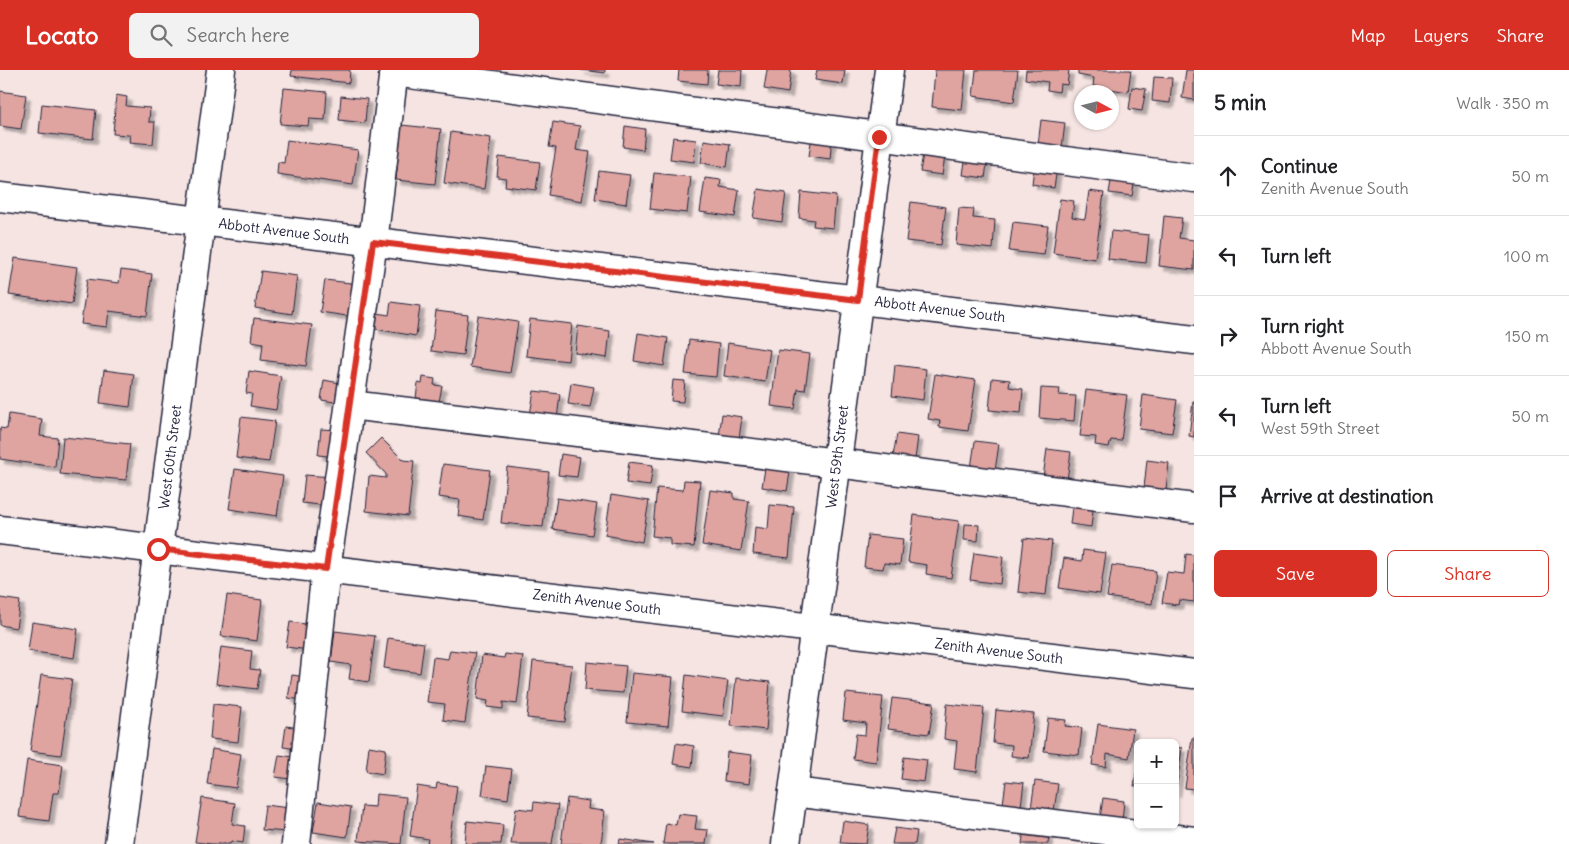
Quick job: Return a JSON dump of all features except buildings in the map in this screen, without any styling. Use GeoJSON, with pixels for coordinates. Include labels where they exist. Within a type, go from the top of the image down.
{"type":"FeatureCollection","features":[{"type":"Feature","properties":{"kind":"street","name":"West 60th Street"},"geometry":{"type":"LineString","coordinates":[[119,844],[221,70]]}},
{"type":"Feature","properties":{"kind":"street","name":"West 59th Street"},"geometry":{"type":"LineString","coordinates":[[786,844],[889,70]]}},
{"type":"Feature","properties":{"kind":"street"},"geometry":{"type":"LineString","coordinates":[[296,844],[326,569],[373,242],[394,71],[1194,178]]}},
{"type":"Feature","properties":{"kind":"street","name":"Abbott Avenue South"},"geometry":{"type":"LineString","coordinates":[[0,197],[1194,340]]}},
{"type":"Feature","properties":{"kind":"street"},"geometry":{"type":"LineString","coordinates":[[350,405],[1194,508]]}},
{"type":"Feature","properties":{"kind":"street","name":"Zenith Avenue South"},"geometry":{"type":"LineString","coordinates":[[0,530],[1194,674]]}},
{"type":"Feature","properties":{"kind":"street"},"geometry":{"type":"LineString","coordinates":[[793,792],[1194,841]]}},
{"type":"Feature","properties":{"kind":"route"},"geometry":{"type":"LineString","coordinates":[[158,549],[326,569],[373,242],[858,300],[879,137]]}}]}
